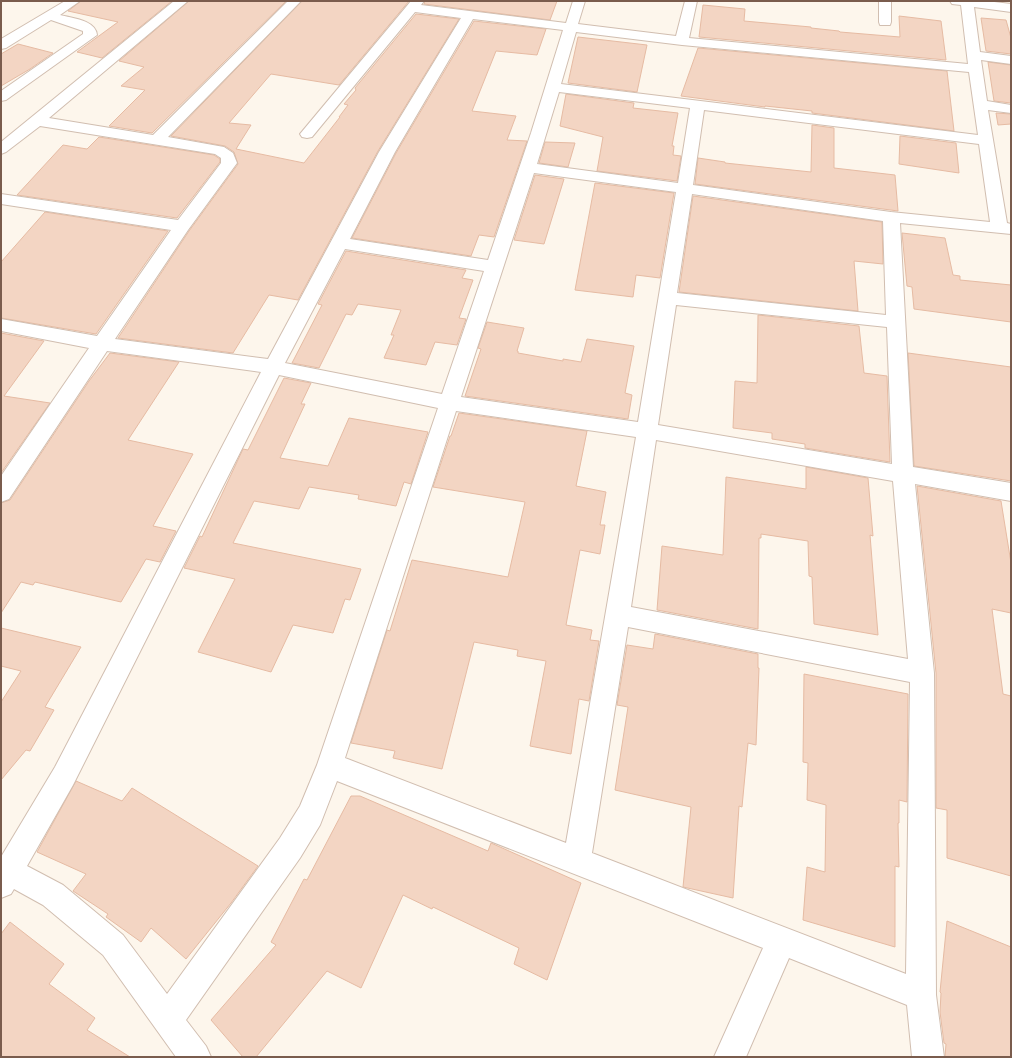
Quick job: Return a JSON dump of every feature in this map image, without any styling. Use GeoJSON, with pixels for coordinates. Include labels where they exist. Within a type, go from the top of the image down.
{"type":"FeatureCollection","features":[{"type":"Feature","properties":{"kind":"street"},"geometry":{"type":"LineString","coordinates":[[1,45],[74,1]]}},
{"type":"Feature","properties":{"kind":"street"},"geometry":{"type":"LineString","coordinates":[[1,149],[182,1]]}},
{"type":"Feature","properties":{"kind":"street"},"geometry":{"type":"LineString","coordinates":[[157,140],[295,1]]}},
{"type":"Feature","properties":{"kind":"street"},"geometry":{"type":"LineString","coordinates":[[167,1020],[290,848],[310,815],[330,765],[494,267],[522,188],[527,167],[579,1]]}},
{"type":"Feature","properties":{"kind":"street"},"geometry":{"type":"LineString","coordinates":[[682,41],[691,1]]}},
{"type":"Feature","properties":{"kind":"street"},"geometry":{"type":"LineString","coordinates":[[885,1],[886,22]]}},
{"type":"Feature","properties":{"kind":"street"},"geometry":{"type":"LineString","coordinates":[[527,167],[685,190],[891,217],[1005,228],[987,140],[975,62],[961,2],[1011,8]]}},
{"type":"Feature","properties":{"kind":"street"},"geometry":{"type":"LineString","coordinates":[[306,134],[415,4],[470,14],[682,41],[975,62],[1011,60]]}},
{"type":"Feature","properties":{"kind":"street"},"geometry":{"type":"LineString","coordinates":[[195,1057],[113,945],[53,895],[5,878],[64,776],[273,367],[387,152],[470,14]]}},
{"type":"Feature","properties":{"kind":"street"},"geometry":{"type":"LineString","coordinates":[[1,97],[90,35],[90,31],[86,27],[50,16]]}},
{"type":"Feature","properties":{"kind":"street"},"geometry":{"type":"LineString","coordinates":[[553,87],[987,140]]}},
{"type":"Feature","properties":{"kind":"street"},"geometry":{"type":"LineString","coordinates":[[577,861],[618,615],[698,105]]}},
{"type":"Feature","properties":{"kind":"street"},"geometry":{"type":"LineString","coordinates":[[981,105],[1011,109]]}},
{"type":"Feature","properties":{"kind":"street"},"geometry":{"type":"LineString","coordinates":[[1,493],[182,226],[229,163],[228,156],[219,150],[37,121]]}},
{"type":"Feature","properties":{"kind":"street"},"geometry":{"type":"LineString","coordinates":[[1,200],[182,226]]}},
{"type":"Feature","properties":{"kind":"street"},"geometry":{"type":"LineString","coordinates":[[891,217],[904,474],[922,674],[921,995],[928,1057]]}},
{"type":"Feature","properties":{"kind":"street"},"geometry":{"type":"LineString","coordinates":[[340,243],[494,267]]}},
{"type":"Feature","properties":{"kind":"street"},"geometry":{"type":"LineString","coordinates":[[668,298],[896,322]]}},
{"type":"Feature","properties":{"kind":"street"},"geometry":{"type":"LineString","coordinates":[[1,325],[103,344],[273,367],[450,403],[647,431],[1011,492]]}},
{"type":"Feature","properties":{"kind":"street"},"geometry":{"type":"LineString","coordinates":[[618,615],[922,674]]}},
{"type":"Feature","properties":{"kind":"street"},"geometry":{"type":"LineString","coordinates":[[330,765],[921,995]]}},
{"type":"Feature","properties":{"kind":"street"},"geometry":{"type":"LineString","coordinates":[[730,1057],[782,940]]}},
{"type":"Feature","properties":{"kind":"building"},"geometry":{"type":"Polygon","coordinates":[[[81,1],[172,1],[102,58],[77,52],[118,22],[68,11],[81,1]]]}},
{"type":"Feature","properties":{"kind":"building"},"geometry":{"type":"Polygon","coordinates":[[[189,1],[286,1],[152,133],[109,126],[145,90],[121,86],[144,67],[119,61],[189,1]]]}},
{"type":"Feature","properties":{"kind":"building"},"geometry":{"type":"Polygon","coordinates":[[[302,1],[409,1],[339,85],[271,74],[229,123],[251,125],[236,149],[304,163],[340,117],[348,105],[344,104],[356,90],[355,88],[416,14],[459,19],[378,151],[298,300],[269,295],[233,353],[118,338],[189,231],[238,164],[234,152],[225,146],[171,136],[302,1]]]}},
{"type":"Feature","properties":{"kind":"building"},"geometry":{"type":"Polygon","coordinates":[[[425,1],[557,1],[550,20],[424,4],[425,1]]]}},
{"type":"Feature","properties":{"kind":"building"},"geometry":{"type":"Polygon","coordinates":[[[703,5],[745,9],[744,21],[900,37],[899,16],[941,21],[946,60],[699,37],[703,5]]]}},
{"type":"Feature","properties":{"kind":"building"},"geometry":{"type":"Polygon","coordinates":[[[981,18],[1006,20],[1011,38],[1011,54],[986,51],[981,18]]]}},
{"type":"Feature","properties":{"kind":"building"},"geometry":{"type":"Polygon","coordinates":[[[474,21],[546,29],[537,55],[496,51],[472,111],[516,116],[507,140],[527,141],[494,237],[479,235],[471,256],[352,238],[396,153],[474,21]]]}},
{"type":"Feature","properties":{"kind":"building"},"geometry":{"type":"Polygon","coordinates":[[[578,37],[647,45],[637,92],[568,83],[578,37]]]}},
{"type":"Feature","properties":{"kind":"building"},"geometry":{"type":"Polygon","coordinates":[[[18,44],[53,53],[1,86],[1,54],[18,44]]]}},
{"type":"Feature","properties":{"kind":"building"},"geometry":{"type":"Polygon","coordinates":[[[698,48],[947,71],[954,131],[812,113],[812,111],[765,107],[681,96],[698,48]]]}},
{"type":"Feature","properties":{"kind":"building"},"geometry":{"type":"Polygon","coordinates":[[[988,62],[1011,65],[1011,103],[994,101],[988,62]]]}},
{"type":"Feature","properties":{"kind":"building"},"geometry":{"type":"Polygon","coordinates":[[[566,94],[634,103],[633,108],[678,113],[672,146],[674,146],[673,155],[681,156],[677,181],[597,171],[603,137],[560,126],[566,94]]]}},
{"type":"Feature","properties":{"kind":"building"},"geometry":{"type":"Polygon","coordinates":[[[996,113],[1011,114],[1011,124],[998,125],[996,113]]]}},
{"type":"Feature","properties":{"kind":"building"},"geometry":{"type":"Polygon","coordinates":[[[812,125],[834,128],[834,168],[895,175],[898,211],[695,184],[698,158],[725,163],[811,172],[812,125]]]}},
{"type":"Feature","properties":{"kind":"building"},"geometry":{"type":"Polygon","coordinates":[[[900,136],[956,143],[959,173],[899,164],[900,136]]]}},
{"type":"Feature","properties":{"kind":"building"},"geometry":{"type":"Polygon","coordinates":[[[99,137],[214,155],[220,159],[220,162],[177,218],[17,195],[63,145],[87,149],[99,137]]]}},
{"type":"Feature","properties":{"kind":"building"},"geometry":{"type":"Polygon","coordinates":[[[545,142],[575,143],[568,167],[539,163],[545,142]]]}},
{"type":"Feature","properties":{"kind":"building"},"geometry":{"type":"Polygon","coordinates":[[[535,175],[564,179],[544,244],[514,240],[535,175]]]}},
{"type":"Feature","properties":{"kind":"building"},"geometry":{"type":"Polygon","coordinates":[[[595,183],[674,193],[660,278],[636,275],[633,297],[575,290],[595,183]]]}},
{"type":"Feature","properties":{"kind":"building"},"geometry":{"type":"Polygon","coordinates":[[[693,196],[882,222],[883,264],[854,261],[858,311],[679,292],[693,196]]]}},
{"type":"Feature","properties":{"kind":"building"},"geometry":{"type":"Polygon","coordinates":[[[45,212],[168,231],[96,334],[1,318],[1,262],[45,212]]]}},
{"type":"Feature","properties":{"kind":"building"},"geometry":{"type":"Polygon","coordinates":[[[902,233],[945,238],[953,275],[960,276],[960,280],[1011,285],[1011,322],[914,309],[912,287],[907,286],[902,233]]]}},
{"type":"Feature","properties":{"kind":"building"},"geometry":{"type":"Polygon","coordinates":[[[346,251],[466,270],[462,278],[473,280],[459,318],[466,319],[457,345],[435,342],[426,365],[384,358],[394,335],[391,335],[401,310],[358,304],[352,315],[346,314],[319,368],[292,363],[322,305],[318,304],[346,251]]]}},
{"type":"Feature","properties":{"kind":"building"},"geometry":{"type":"Polygon","coordinates":[[[758,315],[859,326],[864,373],[887,376],[890,462],[805,448],[805,444],[772,439],[772,433],[733,428],[735,381],[757,383],[758,315]]]}},
{"type":"Feature","properties":{"kind":"building"},"geometry":{"type":"Polygon","coordinates":[[[487,322],[524,328],[517,351],[518,353],[563,361],[563,359],[581,362],[587,339],[634,346],[625,393],[632,395],[628,419],[465,396],[481,349],[478,348],[487,322]]]}},
{"type":"Feature","properties":{"kind":"building"},"geometry":{"type":"Polygon","coordinates":[[[1,333],[44,341],[4,396],[50,403],[1,473],[1,333]]]}},
{"type":"Feature","properties":{"kind":"building"},"geometry":{"type":"Polygon","coordinates":[[[110,353],[179,362],[128,440],[193,454],[153,526],[176,531],[160,562],[146,559],[121,602],[35,582],[33,585],[21,582],[1,613],[1,503],[10,500],[89,381],[110,353]]]}},
{"type":"Feature","properties":{"kind":"building"},"geometry":{"type":"Polygon","coordinates":[[[908,353],[1011,367],[1011,481],[914,466],[908,353]]]}},
{"type":"Feature","properties":{"kind":"building"},"geometry":{"type":"Polygon","coordinates":[[[284,378],[311,383],[301,404],[305,404],[280,458],[328,466],[349,418],[428,432],[411,484],[404,482],[396,506],[358,499],[359,495],[309,487],[299,509],[254,501],[233,543],[361,569],[350,600],[345,599],[333,633],[293,625],[271,672],[198,652],[235,579],[184,568],[200,536],[202,537],[243,449],[248,450],[284,378]]]}},
{"type":"Feature","properties":{"kind":"building"},"geometry":{"type":"Polygon","coordinates":[[[459,413],[587,431],[576,486],[606,492],[600,525],[605,525],[600,554],[580,550],[566,625],[592,630],[590,640],[599,641],[589,701],[579,699],[571,754],[530,746],[546,661],[517,656],[518,650],[474,642],[442,769],[393,758],[395,751],[351,743],[387,630],[390,631],[412,560],[508,577],[525,502],[433,487],[459,413]]]}},
{"type":"Feature","properties":{"kind":"building"},"geometry":{"type":"Polygon","coordinates":[[[806,467],[868,478],[873,536],[870,535],[878,635],[814,624],[812,577],[809,576],[808,541],[761,534],[761,538],[759,538],[758,629],[657,610],[662,546],[723,555],[726,477],[806,489],[806,467]]]}},
{"type":"Feature","properties":{"kind":"building"},"geometry":{"type":"Polygon","coordinates":[[[917,486],[1001,501],[1011,563],[1011,613],[992,609],[1003,694],[1011,696],[1011,876],[947,858],[947,810],[936,808],[936,673],[917,486]]]}},
{"type":"Feature","properties":{"kind":"building"},"geometry":{"type":"Polygon","coordinates":[[[1,628],[81,647],[45,707],[54,710],[30,751],[26,750],[1,780],[1,702],[21,671],[1,666],[1,628]]]}},
{"type":"Feature","properties":{"kind":"building"},"geometry":{"type":"Polygon","coordinates":[[[655,634],[758,654],[759,668],[756,745],[748,743],[742,807],[739,806],[733,898],[683,887],[691,807],[615,790],[628,707],[617,705],[627,645],[653,649],[655,634]]]}},
{"type":"Feature","properties":{"kind":"building"},"geometry":{"type":"Polygon","coordinates":[[[804,674],[908,694],[907,802],[899,800],[899,867],[895,866],[895,947],[803,920],[807,867],[825,872],[826,805],[807,800],[808,763],[803,762],[804,674]]]}},
{"type":"Feature","properties":{"kind":"building"},"geometry":{"type":"Polygon","coordinates":[[[76,781],[122,801],[132,788],[258,866],[231,903],[186,959],[151,928],[141,942],[106,917],[108,914],[73,891],[86,874],[37,852],[76,781]]]}},
{"type":"Feature","properties":{"kind":"building"},"geometry":{"type":"Polygon","coordinates":[[[351,796],[360,796],[488,851],[491,843],[581,883],[547,980],[514,964],[519,948],[433,907],[432,909],[403,895],[361,988],[327,971],[256,1057],[243,1057],[211,1020],[276,945],[271,942],[304,879],[307,880],[351,796]]]}},
{"type":"Feature","properties":{"kind":"building"},"geometry":{"type":"Polygon","coordinates":[[[947,921],[1011,947],[1011,1057],[945,1057],[946,1044],[944,1043],[940,1012],[940,992],[947,921]]]}},
{"type":"Feature","properties":{"kind":"building"},"geometry":{"type":"Polygon","coordinates":[[[10,922],[64,964],[49,984],[95,1018],[87,1030],[130,1057],[1,1057],[1,934],[10,922]]]}}]}
